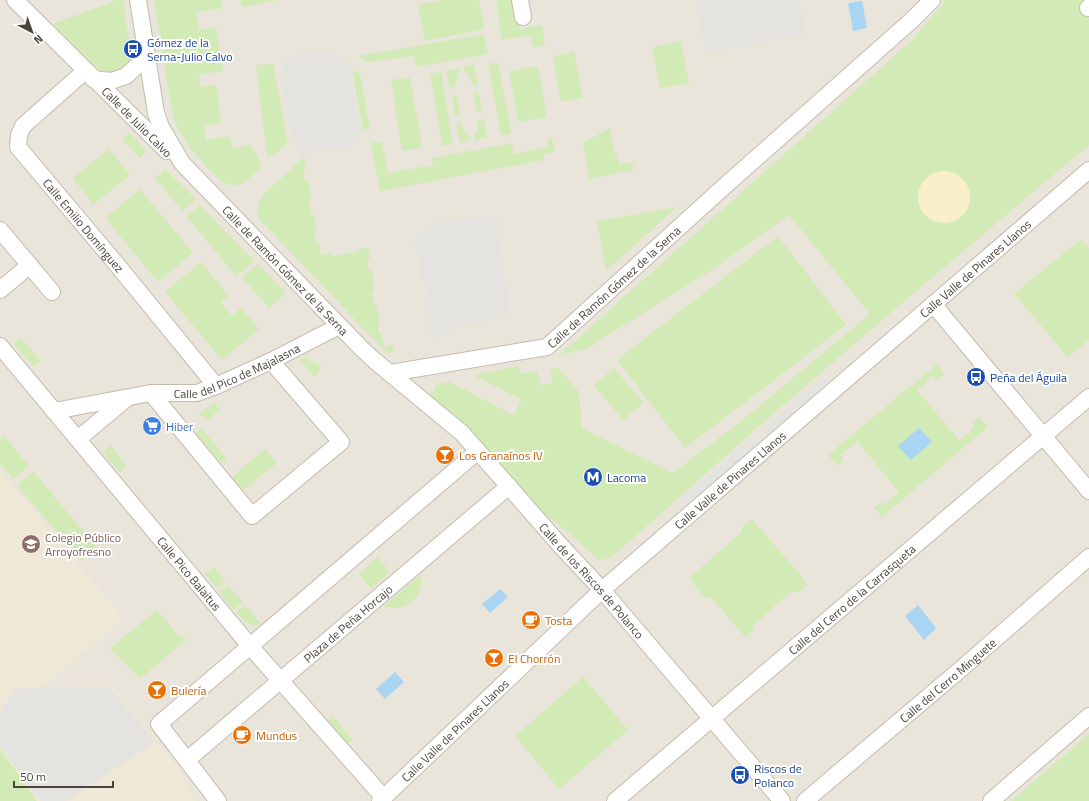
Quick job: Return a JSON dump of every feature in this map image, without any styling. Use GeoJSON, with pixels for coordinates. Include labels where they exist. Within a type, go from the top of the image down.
{"type":"FeatureCollection","features":[{"type":"Feature","properties":{"kind":"street","name":"Calle de Julio Calvo"},"geometry":{"type":"LineString","coordinates":[[15,0],[176,160],[182,163]]}},
{"type":"Feature","properties":{"kind":"street","name":"Calle de Ramón Gómez de la Serna"},"geometry":{"type":"LineString","coordinates":[[138,0],[156,113],[161,127],[182,163],[360,348],[390,373],[547,347],[727,184],[912,20],[932,0]]}},
{"type":"Feature","properties":{"kind":"street"},"geometry":{"type":"LineString","coordinates":[[520,0],[523,17]]}},
{"type":"Feature","properties":{"kind":"street","name":"Calle de Julio Calvo"},"geometry":{"type":"LineString","coordinates":[[89,75],[112,81],[126,76],[147,56]]}},
{"type":"Feature","properties":{"kind":"street","name":"Calle Emilio Domínguez"},"geometry":{"type":"LineString","coordinates":[[89,75],[23,126],[18,135],[18,147],[216,386]]}},
{"type":"Feature","properties":{"kind":"street","name":"Calle Valle de Pinares Llanos"},"geometry":{"type":"LineString","coordinates":[[382,799],[602,590],[1089,170]]}},
{"type":"Feature","properties":{"kind":"street"},"geometry":{"type":"LineString","coordinates":[[0,230],[52,292]]}},
{"type":"Feature","properties":{"kind":"street"},"geometry":{"type":"LineString","coordinates":[[0,290],[30,265]]}},
{"type":"Feature","properties":{"kind":"street"},"geometry":{"type":"LineString","coordinates":[[933,304],[1042,437],[1089,491]]}},
{"type":"Feature","properties":{"kind":"street","name":"Calle del Pico de Majalasna"},"geometry":{"type":"LineString","coordinates":[[54,411],[151,393],[198,393],[271,361],[339,326]]}},
{"type":"Feature","properties":{"kind":"street","name":"Calle Pico Balaitus"},"geometry":{"type":"LineString","coordinates":[[0,346],[250,646],[281,680],[382,799]]}},
{"type":"Feature","properties":{"kind":"street"},"geometry":{"type":"LineString","coordinates":[[151,393],[252,516],[341,442],[271,361]]}},
{"type":"Feature","properties":{"kind":"street","name":"Calle de los Riscos de Polanco"},"geometry":{"type":"LineString","coordinates":[[390,373],[457,428],[560,545],[602,590],[782,801]]}},
{"type":"Feature","properties":{"kind":"street","name":"Calle del Pico de Majalasna"},"geometry":{"type":"LineString","coordinates":[[78,439],[129,397]]}},
{"type":"Feature","properties":{"kind":"street","name":"Calle del Cerro de la Carrasqueta"},"geometry":{"type":"LineString","coordinates":[[615,801],[1089,397]]}},
{"type":"Feature","properties":{"kind":"street"},"geometry":{"type":"LineString","coordinates":[[218,801],[158,724],[478,451]]}},
{"type":"Feature","properties":{"kind":"street","name":"Plaza de Peña Horcajo"},"geometry":{"type":"LineString","coordinates":[[187,760],[509,486]]}},
{"type":"Feature","properties":{"kind":"street","name":"Calle del Cerro Minguete"},"geometry":{"type":"LineString","coordinates":[[805,801],[961,669],[1089,557]]}},
{"type":"Feature","properties":{"kind":"street"},"geometry":{"type":"LineString","coordinates":[[991,801],[1089,716]]}},
{"type":"Feature","properties":{"kind":"shaded area"},"geometry":{"type":"Polygon","coordinates":[[[0,0],[1089,0],[1089,801],[0,801],[0,0]]]}},
{"type":"Feature","properties":{"kind":"shaded area"},"geometry":{"type":"Polygon","coordinates":[[[696,0],[799,0],[805,34],[706,53],[696,0]]]}},
{"type":"Feature","properties":{"kind":"shaded area"},"geometry":{"type":"Polygon","coordinates":[[[327,50],[349,63],[361,133],[351,148],[341,150],[340,147],[314,152],[313,154],[304,157],[291,134],[280,75],[289,56],[327,50]]]}},
{"type":"Feature","properties":{"kind":"shaded area"},"geometry":{"type":"Polygon","coordinates":[[[497,215],[498,235],[510,310],[504,318],[472,323],[431,340],[429,326],[432,326],[431,316],[428,317],[424,297],[427,296],[425,281],[422,282],[419,263],[421,262],[419,253],[416,254],[413,241],[429,224],[497,215]]]}},
{"type":"Feature","properties":{"kind":"shaded area"},"geometry":{"type":"Polygon","coordinates":[[[823,377],[830,385],[771,436],[764,428],[823,377]]]}},
{"type":"Feature","properties":{"kind":"shaded area"},"geometry":{"type":"Polygon","coordinates":[[[751,439],[758,446],[685,508],[679,500],[751,439]]]}},
{"type":"Feature","properties":{"kind":"shaded area"},"geometry":{"type":"Polygon","coordinates":[[[0,470],[124,619],[41,687],[112,686],[179,769],[196,801],[0,801],[0,470]]]}},
{"type":"Feature","properties":{"kind":"shaded area"},"geometry":{"type":"Polygon","coordinates":[[[16,687],[111,688],[155,742],[67,801],[40,801],[0,746],[0,712],[16,687]]]}},
{"type":"Feature","properties":{"kind":"green space"},"geometry":{"type":"Polygon","coordinates":[[[117,0],[123,0],[131,53],[128,64],[125,68],[117,73],[107,73],[101,71],[53,24],[117,0]]]}},
{"type":"Feature","properties":{"kind":"green space"},"geometry":{"type":"Polygon","coordinates":[[[154,0],[221,0],[223,8],[196,12],[199,30],[216,27],[223,71],[199,75],[201,87],[216,85],[221,123],[204,126],[206,140],[230,136],[232,148],[251,145],[262,166],[241,184],[235,186],[230,185],[217,176],[195,154],[177,126],[170,98],[154,0]]]}},
{"type":"Feature","properties":{"kind":"green space"},"geometry":{"type":"Polygon","coordinates":[[[240,0],[275,0],[275,1],[242,7],[240,0]]]}},
{"type":"Feature","properties":{"kind":"green space"},"geometry":{"type":"Polygon","coordinates":[[[441,0],[479,0],[484,29],[425,41],[418,5],[441,0]]]}},
{"type":"Feature","properties":{"kind":"green space"},"geometry":{"type":"Polygon","coordinates":[[[496,0],[515,0],[520,29],[542,25],[545,45],[533,47],[531,35],[502,40],[496,0]]]}},
{"type":"Feature","properties":{"kind":"green space"},"geometry":{"type":"Polygon","coordinates":[[[946,0],[1089,0],[1089,145],[882,320],[610,558],[599,560],[561,526],[531,505],[425,398],[434,390],[437,383],[450,382],[513,415],[522,400],[473,375],[519,366],[521,374],[537,371],[541,386],[553,382],[550,369],[559,368],[579,392],[582,428],[673,473],[740,422],[870,314],[789,215],[713,269],[588,348],[558,356],[911,41],[946,0]]]}},
{"type":"Feature","properties":{"kind":"green space"},"geometry":{"type":"Polygon","coordinates":[[[484,34],[488,54],[416,67],[414,56],[369,62],[358,56],[484,34]]]}},
{"type":"Feature","properties":{"kind":"green space"},"geometry":{"type":"Polygon","coordinates":[[[681,41],[689,83],[660,88],[652,47],[681,41]]]}},
{"type":"Feature","properties":{"kind":"green space"},"geometry":{"type":"Polygon","coordinates":[[[574,52],[583,98],[561,102],[553,56],[574,52]]]}},
{"type":"Feature","properties":{"kind":"green space"},"geometry":{"type":"Polygon","coordinates":[[[498,62],[511,133],[501,135],[488,64],[498,62]]]}},
{"type":"Feature","properties":{"kind":"green space"},"geometry":{"type":"Polygon","coordinates":[[[273,64],[288,142],[276,154],[267,156],[256,65],[273,64]]]}},
{"type":"Feature","properties":{"kind":"green space"},"geometry":{"type":"Polygon","coordinates":[[[474,65],[478,84],[472,85],[471,77],[464,71],[464,67],[474,65]]]}},
{"type":"Feature","properties":{"kind":"green space"},"geometry":{"type":"Polygon","coordinates":[[[538,66],[547,117],[518,122],[509,71],[538,66]]]}},
{"type":"Feature","properties":{"kind":"green space"},"geometry":{"type":"Polygon","coordinates":[[[459,68],[455,87],[450,90],[446,71],[459,68]]]}},
{"type":"Feature","properties":{"kind":"green space"},"geometry":{"type":"Polygon","coordinates":[[[352,71],[356,71],[360,74],[370,129],[363,130],[352,71]]]}},
{"type":"Feature","properties":{"kind":"green space"},"geometry":{"type":"Polygon","coordinates":[[[441,72],[453,144],[442,146],[430,74],[441,72]]]}},
{"type":"Feature","properties":{"kind":"green space"},"geometry":{"type":"Polygon","coordinates":[[[410,77],[422,147],[402,151],[391,80],[410,77]]]}},
{"type":"Feature","properties":{"kind":"green space"},"geometry":{"type":"Polygon","coordinates":[[[473,93],[479,93],[482,111],[477,112],[473,93]]]}},
{"type":"Feature","properties":{"kind":"green space"},"geometry":{"type":"Polygon","coordinates":[[[457,95],[460,115],[455,116],[452,96],[457,95]]]}},
{"type":"Feature","properties":{"kind":"green space"},"geometry":{"type":"Polygon","coordinates":[[[484,119],[487,138],[474,140],[474,136],[478,130],[478,120],[484,119]]]}},
{"type":"Feature","properties":{"kind":"green space"},"geometry":{"type":"Polygon","coordinates":[[[461,124],[465,132],[471,137],[471,140],[460,143],[456,125],[461,124]]]}},
{"type":"Feature","properties":{"kind":"green space"},"geometry":{"type":"Polygon","coordinates":[[[610,128],[614,154],[617,154],[619,164],[632,162],[634,170],[589,179],[583,143],[610,128]]]}},
{"type":"Feature","properties":{"kind":"green space"},"geometry":{"type":"Polygon","coordinates":[[[129,132],[147,152],[140,158],[122,139],[129,132]]]}},
{"type":"Feature","properties":{"kind":"green space"},"geometry":{"type":"Polygon","coordinates":[[[552,138],[555,152],[544,154],[544,160],[380,191],[371,143],[382,141],[388,173],[433,165],[432,158],[512,143],[514,154],[549,147],[548,139],[552,138]]]}},
{"type":"Feature","properties":{"kind":"green space"},"geometry":{"type":"Polygon","coordinates":[[[109,149],[130,175],[93,205],[73,178],[109,149]]]}},
{"type":"Feature","properties":{"kind":"green space"},"geometry":{"type":"Polygon","coordinates":[[[304,157],[306,170],[303,171],[305,181],[308,180],[312,198],[308,199],[311,214],[314,214],[316,233],[314,233],[316,242],[319,242],[321,255],[331,253],[331,256],[358,252],[357,249],[368,248],[370,259],[367,260],[369,270],[372,270],[375,291],[372,292],[374,305],[377,305],[380,325],[377,325],[379,334],[382,334],[384,347],[393,345],[394,349],[389,354],[259,219],[257,209],[262,196],[304,157]]]}},
{"type":"Feature","properties":{"kind":"green space"},"geometry":{"type":"Polygon","coordinates":[[[165,169],[196,199],[182,211],[155,178],[165,169]]]}},
{"type":"Feature","properties":{"kind":"green space"},"geometry":{"type":"Polygon","coordinates":[[[140,189],[193,253],[158,282],[105,218],[140,189]]]}},
{"type":"Feature","properties":{"kind":"green space"},"geometry":{"type":"Polygon","coordinates":[[[200,205],[254,261],[236,276],[186,216],[200,205]]]}},
{"type":"Feature","properties":{"kind":"green space"},"geometry":{"type":"Polygon","coordinates":[[[677,207],[606,271],[597,221],[677,207]]]}},
{"type":"Feature","properties":{"kind":"green space"},"geometry":{"type":"Polygon","coordinates":[[[778,236],[846,325],[685,448],[617,360],[778,236]]]}},
{"type":"Feature","properties":{"kind":"green space"},"geometry":{"type":"Polygon","coordinates":[[[1081,239],[1089,248],[1089,340],[1068,357],[1014,294],[1081,239]]]}},
{"type":"Feature","properties":{"kind":"green space"},"geometry":{"type":"Polygon","coordinates":[[[201,262],[229,296],[221,302],[232,316],[241,308],[259,329],[222,360],[165,292],[201,262]]]}},
{"type":"Feature","properties":{"kind":"green space"},"geometry":{"type":"Polygon","coordinates":[[[258,264],[286,293],[269,308],[242,277],[258,264]]]}},
{"type":"Feature","properties":{"kind":"green space"},"geometry":{"type":"Polygon","coordinates":[[[21,338],[41,361],[33,367],[14,344],[21,338]]]}},
{"type":"Feature","properties":{"kind":"green space"},"geometry":{"type":"Polygon","coordinates":[[[304,357],[322,366],[314,377],[299,359],[304,357]]]}},
{"type":"Feature","properties":{"kind":"green space"},"geometry":{"type":"Polygon","coordinates":[[[937,364],[945,374],[937,380],[933,376],[917,390],[959,440],[975,427],[972,423],[979,417],[988,427],[882,517],[874,508],[881,502],[883,506],[899,492],[857,441],[841,455],[844,459],[837,466],[828,455],[937,364]]]}},
{"type":"Feature","properties":{"kind":"green space"},"geometry":{"type":"Polygon","coordinates":[[[614,368],[644,403],[623,420],[594,385],[614,368]]]}},
{"type":"Feature","properties":{"kind":"green space"},"geometry":{"type":"Polygon","coordinates":[[[214,403],[220,410],[207,420],[198,415],[214,403]]]}},
{"type":"Feature","properties":{"kind":"green space"},"geometry":{"type":"Polygon","coordinates":[[[201,428],[227,459],[221,463],[196,433],[201,428]]]}},
{"type":"Feature","properties":{"kind":"green space"},"geometry":{"type":"Polygon","coordinates":[[[4,436],[29,466],[13,479],[0,464],[0,439],[4,436]]]}},
{"type":"Feature","properties":{"kind":"green space"},"geometry":{"type":"Polygon","coordinates":[[[110,445],[127,466],[120,472],[103,452],[110,445]]]}},
{"type":"Feature","properties":{"kind":"green space"},"geometry":{"type":"Polygon","coordinates":[[[265,449],[277,463],[243,490],[232,477],[265,449]]]}},
{"type":"Feature","properties":{"kind":"green space"},"geometry":{"type":"Polygon","coordinates":[[[33,471],[97,548],[81,561],[17,485],[33,471]]]}},
{"type":"Feature","properties":{"kind":"green space"},"geometry":{"type":"Polygon","coordinates":[[[752,519],[808,584],[798,593],[794,591],[788,594],[752,627],[754,630],[745,637],[710,596],[706,599],[689,578],[742,532],[742,527],[752,519]]]}},
{"type":"Feature","properties":{"kind":"green space"},"geometry":{"type":"Polygon","coordinates":[[[378,557],[390,572],[371,588],[358,574],[378,557]]]}},
{"type":"Feature","properties":{"kind":"green space"},"geometry":{"type":"Polygon","coordinates":[[[214,567],[226,582],[217,589],[205,574],[214,567]]]}},
{"type":"Feature","properties":{"kind":"green space"},"geometry":{"type":"Polygon","coordinates":[[[420,575],[420,590],[412,601],[399,607],[391,608],[384,606],[420,575]]]}},
{"type":"Feature","properties":{"kind":"green space"},"geometry":{"type":"Polygon","coordinates":[[[228,585],[243,602],[234,610],[219,592],[228,585]]]}},
{"type":"Feature","properties":{"kind":"green space"},"geometry":{"type":"Polygon","coordinates":[[[245,605],[261,624],[253,626],[245,622],[236,612],[245,605]]]}},
{"type":"Feature","properties":{"kind":"green space"},"geometry":{"type":"Polygon","coordinates":[[[157,610],[180,637],[183,636],[186,640],[140,679],[110,648],[157,610]]]}},
{"type":"Feature","properties":{"kind":"green space"},"geometry":{"type":"Polygon","coordinates":[[[583,677],[628,730],[559,789],[515,736],[583,677]]]}},
{"type":"Feature","properties":{"kind":"green space"},"geometry":{"type":"Polygon","coordinates":[[[333,716],[353,740],[347,744],[328,721],[333,716]]]}},
{"type":"Feature","properties":{"kind":"green space"},"geometry":{"type":"Polygon","coordinates":[[[1089,734],[1089,801],[1011,801],[1089,734]]]}},
{"type":"Feature","properties":{"kind":"green space"},"geometry":{"type":"Polygon","coordinates":[[[0,748],[37,801],[0,801],[0,748]]]}},
{"type":"Feature","properties":{"kind":"sand"},"geometry":{"type":"Polygon","coordinates":[[[939,171],[949,171],[963,178],[970,192],[970,202],[963,216],[949,223],[939,223],[929,219],[922,212],[918,202],[918,192],[922,182],[929,175],[939,171]]]}},
{"type":"Feature","properties":{"kind":"water"},"geometry":{"type":"Polygon","coordinates":[[[862,1],[867,28],[853,31],[848,3],[862,1]]]}},
{"type":"Feature","properties":{"kind":"water"},"geometry":{"type":"Polygon","coordinates":[[[919,428],[932,442],[911,460],[898,446],[919,428]]]}},
{"type":"Feature","properties":{"kind":"water"},"geometry":{"type":"Polygon","coordinates":[[[500,589],[508,597],[490,613],[482,604],[500,589]]]}},
{"type":"Feature","properties":{"kind":"water"},"geometry":{"type":"Polygon","coordinates":[[[918,605],[936,628],[924,640],[905,616],[918,605]]]}},
{"type":"Feature","properties":{"kind":"water"},"geometry":{"type":"Polygon","coordinates":[[[395,672],[404,682],[385,699],[376,689],[395,672]]]}},
{"type":"Feature","properties":{"kind":"place","name":"Gómez de la Serna-Julio Calvo"},"geometry":{"type":"Point","coordinates":[133,49]}},
{"type":"Feature","properties":{"kind":"place","name":"Peña del Águila"},"geometry":{"type":"Point","coordinates":[976,377]}},
{"type":"Feature","properties":{"kind":"place","name":"Hiber"},"geometry":{"type":"Point","coordinates":[152,426]}},
{"type":"Feature","properties":{"kind":"place","name":"Los Granaínos IV"},"geometry":{"type":"Point","coordinates":[445,455]}},
{"type":"Feature","properties":{"kind":"place","name":"Lacoma"},"geometry":{"type":"Point","coordinates":[593,477]}},
{"type":"Feature","properties":{"kind":"place","name":"Colegio Público Arroyofresno"},"geometry":{"type":"Point","coordinates":[31,544]}},
{"type":"Feature","properties":{"kind":"place","name":"Tosta"},"geometry":{"type":"Point","coordinates":[531,620]}},
{"type":"Feature","properties":{"kind":"place","name":"El Chorrón"},"geometry":{"type":"Point","coordinates":[494,658]}},
{"type":"Feature","properties":{"kind":"place","name":"Bulería"},"geometry":{"type":"Point","coordinates":[157,690]}},
{"type":"Feature","properties":{"kind":"place","name":"Mundus"},"geometry":{"type":"Point","coordinates":[242,735]}},
{"type":"Feature","properties":{"kind":"place","name":"Riscos de Polanco"},"geometry":{"type":"Point","coordinates":[740,775]}}]}
